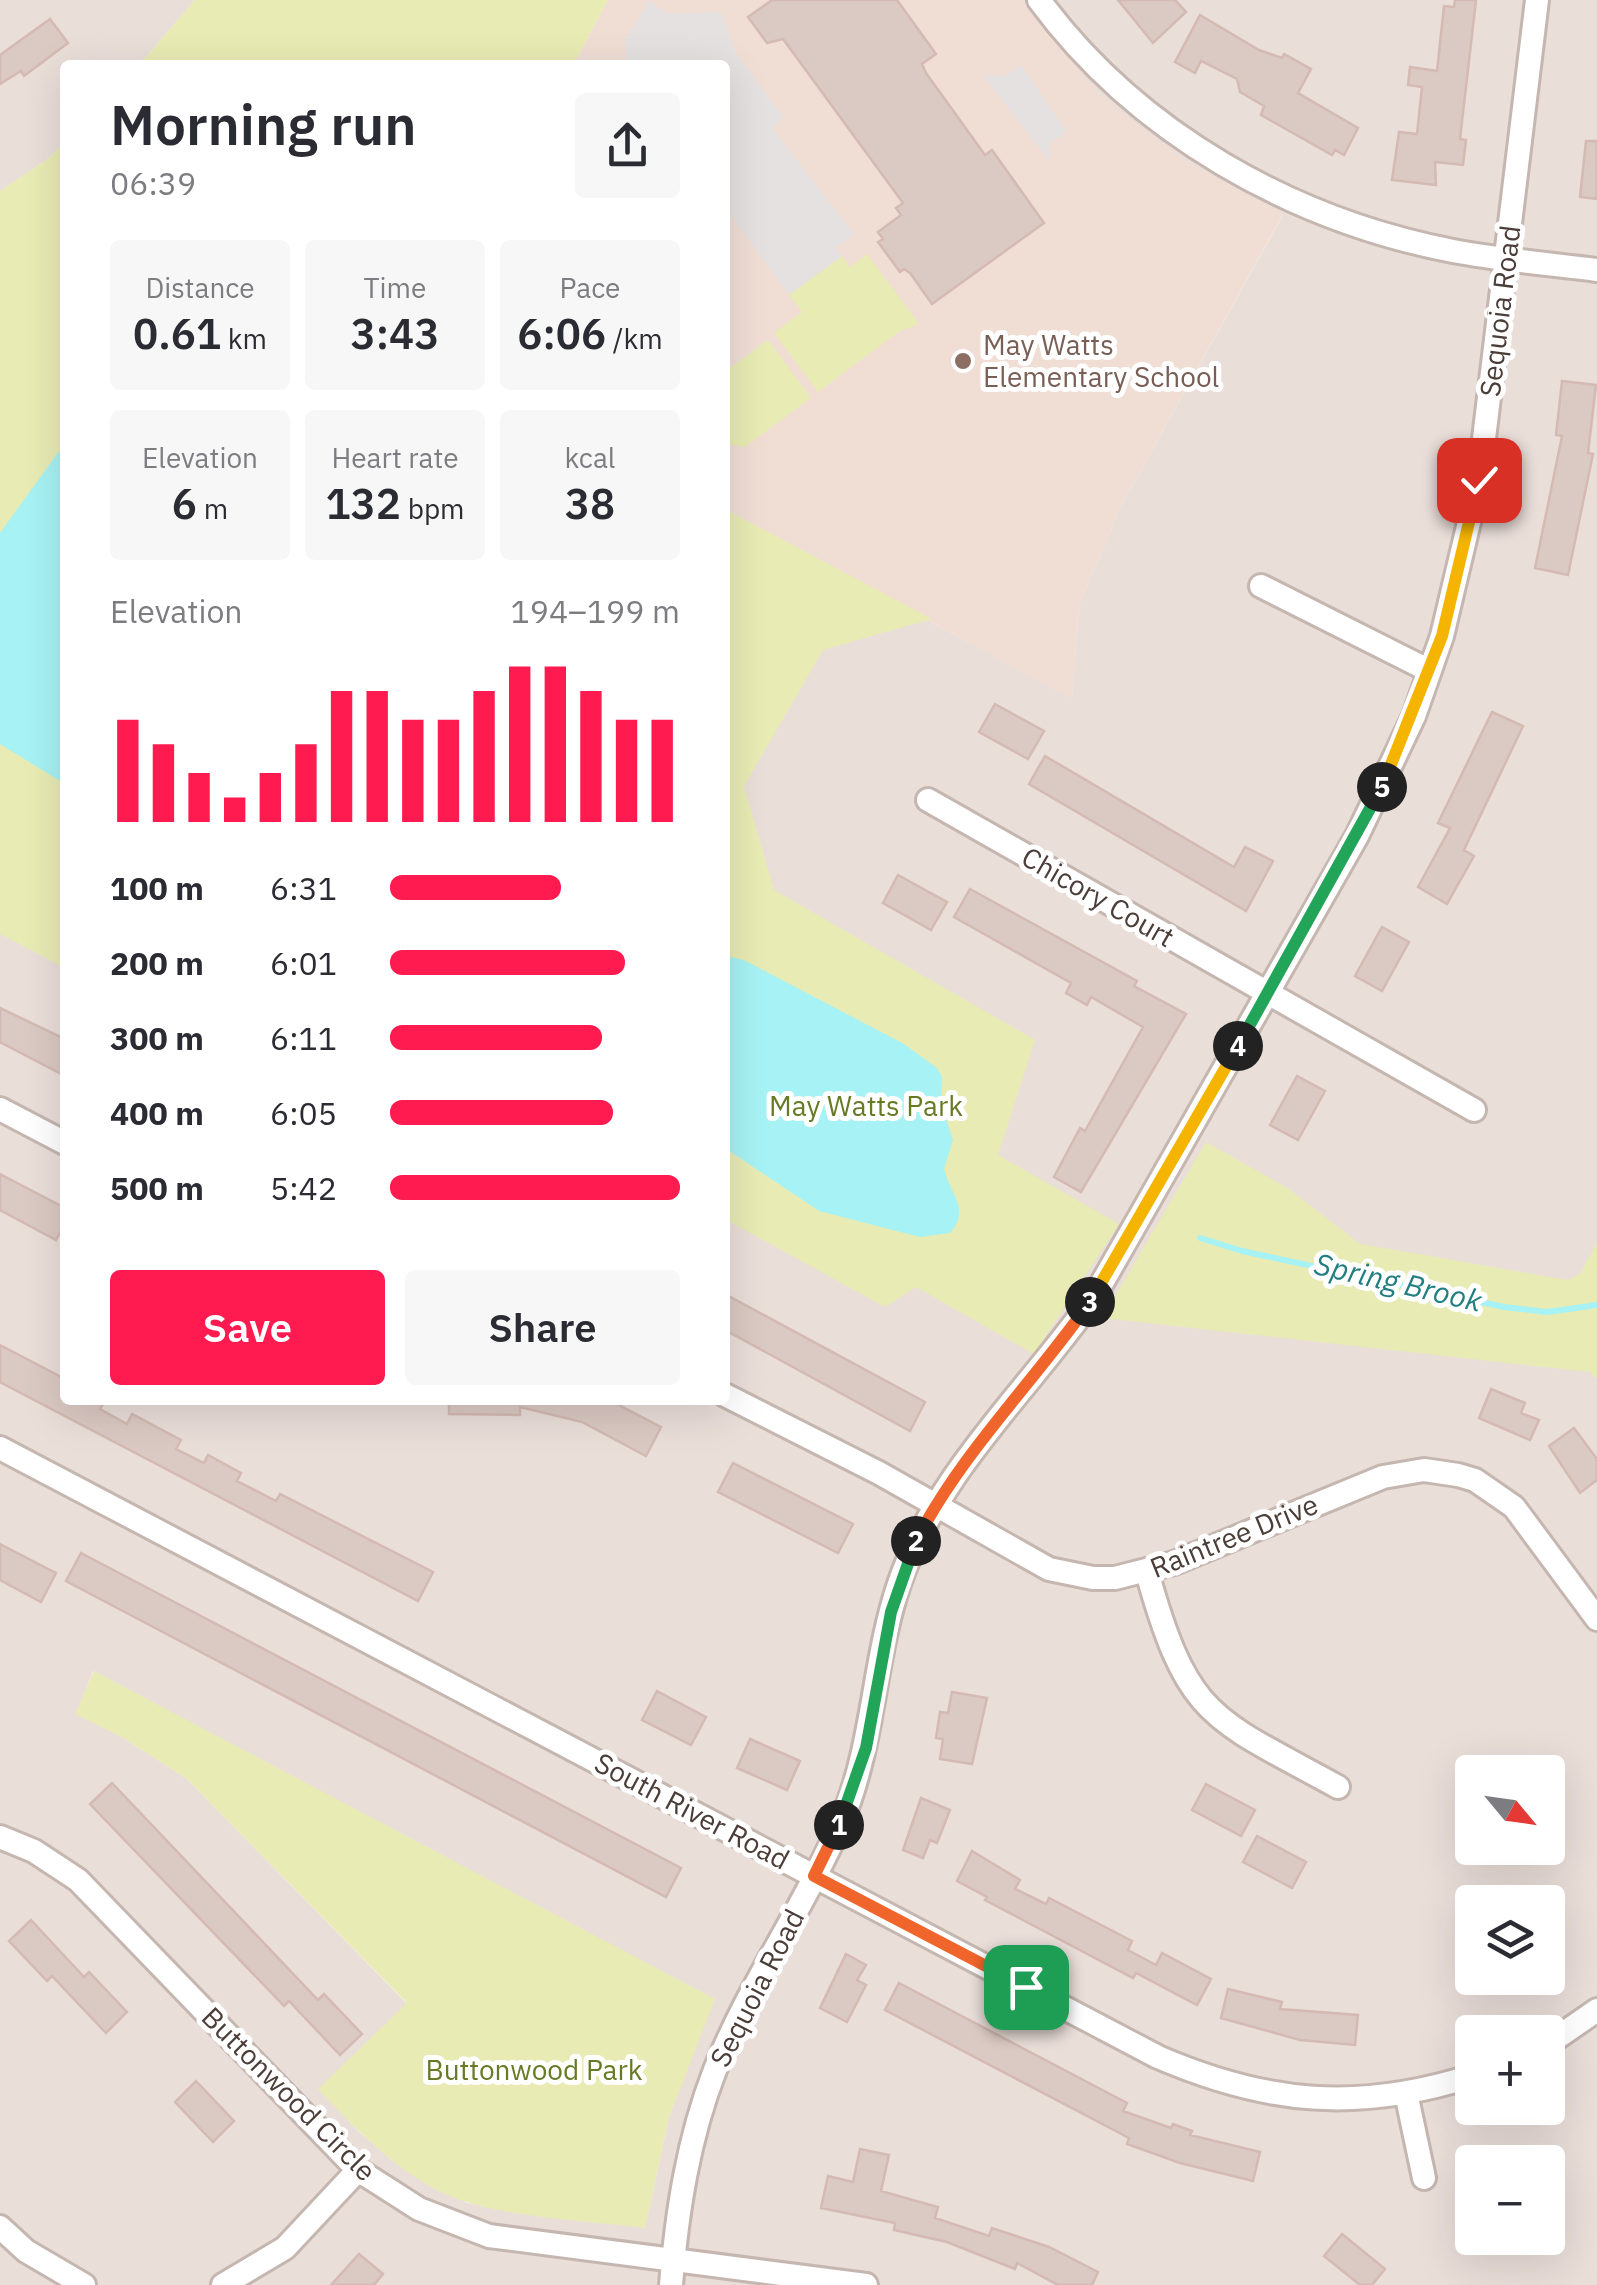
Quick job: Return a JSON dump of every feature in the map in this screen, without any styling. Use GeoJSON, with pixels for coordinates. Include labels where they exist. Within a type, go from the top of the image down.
{"type":"FeatureCollection","features":[{"type":"Feature","properties":{"kind":"street"},"geometry":{"type":"LineString","coordinates":[[1040,0],[1111,85],[1187,142],[1288,196],[1358,226],[1453,251],[1597,270]]}},
{"type":"Feature","properties":{"kind":"street","name":"Sequoia Road"},"geometry":{"type":"LineString","coordinates":[[670,2285],[689,2154],[714,2074],[814,1876],[858,1777],[891,1612],[917,1538],[953,1475],[1043,1368],[1094,1297],[1382,788],[1430,671],[1461,569],[1479,480],[1536,0]]}},
{"type":"Feature","properties":{"kind":"street"},"geometry":{"type":"LineString","coordinates":[[1261,586],[1430,671]]}},
{"type":"Feature","properties":{"kind":"street","name":"Chicory Court"},"geometry":{"type":"LineString","coordinates":[[928,800],[1474,1110]]}},
{"type":"Feature","properties":{"kind":"street"},"geometry":{"type":"LineString","coordinates":[[0,1109],[60,1140]]}},
{"type":"Feature","properties":{"kind":"street","name":"Raintree Drive"},"geometry":{"type":"LineString","coordinates":[[730,1398],[1049,1568],[1094,1578],[1148,1572],[1382,1476],[1405,1471],[1444,1472],[1475,1480],[1514,1507],[1597,1619]]}},
{"type":"Feature","properties":{"kind":"street","name":"South River Road"},"geometry":{"type":"LineString","coordinates":[[0,1448],[1208,2079],[1324,2101],[1406,2094],[1455,2081]]}},
{"type":"Feature","properties":{"kind":"street"},"geometry":{"type":"LineString","coordinates":[[1148,1572],[1173,1657],[1196,1698],[1226,1726],[1338,1788]]}},
{"type":"Feature","properties":{"kind":"street","name":"Buttonwood Circle"},"geometry":{"type":"LineString","coordinates":[[0,1837],[60,1866],[96,1896],[358,2170],[390,2194],[468,2230],[531,2243],[866,2285]]}},
{"type":"Feature","properties":{"kind":"street"},"geometry":{"type":"LineString","coordinates":[[1565,2032],[1597,2010]]}},
{"type":"Feature","properties":{"kind":"street"},"geometry":{"type":"LineString","coordinates":[[1406,2094],[1424,2178]]}},
{"type":"Feature","properties":{"kind":"street"},"geometry":{"type":"LineString","coordinates":[[224,2285],[285,2248],[358,2170]]}},
{"type":"Feature","properties":{"kind":"street"},"geometry":{"type":"LineString","coordinates":[[0,2227],[26,2251],[84,2285]]}},
{"type":"Feature","properties":{"kind":"shaded area"},"geometry":{"type":"Polygon","coordinates":[[[0,0],[195,0],[143,60],[60,60],[60,147],[0,191],[0,0]]]}},
{"type":"Feature","properties":{"kind":"shaded area","name":"May Watts Elementary School"},"geometry":{"type":"Polygon","coordinates":[[[608,0],[1022,0],[1097,93],[1179,158],[1283,214],[1120,508],[1079,605],[1072,699],[730,512],[730,60],[576,60],[608,0]]]}},
{"type":"Feature","properties":{"kind":"shaded area"},"geometry":{"type":"Polygon","coordinates":[[[1022,0],[1597,0],[1597,2285],[0,2285],[0,372],[60,255],[60,1405],[730,1405],[730,514],[1072,698],[1079,605],[1120,508],[1283,215],[1179,158],[1096,93],[1022,0]],[[93,1671],[76,1714],[122,1737],[187,1779],[407,2004],[319,2089],[393,2161],[467,2203],[645,2228],[669,2117],[714,1999],[93,1671]]]}},
{"type":"Feature","properties":{"kind":"shaded area"},"geometry":{"type":"Polygon","coordinates":[[[649,1],[669,14],[721,12],[736,53],[784,118],[772,128],[854,234],[835,248],[842,256],[789,295],[730,214],[730,60],[627,60],[625,40],[649,1]]]}},
{"type":"Feature","properties":{"kind":"shaded area"},"geometry":{"type":"Polygon","coordinates":[[[1021,65],[1067,132],[1049,144],[1050,162],[983,75],[1005,76],[1021,65]]]}},
{"type":"Feature","properties":{"kind":"green space"},"geometry":{"type":"Polygon","coordinates":[[[195,0],[608,0],[576,60],[143,60],[195,0]]]}},
{"type":"Feature","properties":{"kind":"green space"},"geometry":{"type":"Polygon","coordinates":[[[60,147],[60,965],[0,934],[0,191],[60,147]]]}},
{"type":"Feature","properties":{"kind":"green space"},"geometry":{"type":"Polygon","coordinates":[[[867,254],[919,324],[900,331],[818,392],[774,333],[802,312],[789,295],[842,256],[850,267],[867,254]]]}},
{"type":"Feature","properties":{"kind":"green space"},"geometry":{"type":"Polygon","coordinates":[[[768,340],[811,398],[745,447],[730,445],[730,368],[768,340]]]}},
{"type":"Feature","properties":{"kind":"green space","name":"May Watts Park"},"geometry":{"type":"Polygon","coordinates":[[[730,512],[932,619],[823,650],[744,786],[774,890],[1035,1040],[998,1155],[1119,1224],[1034,1354],[916,1287],[885,1307],[730,1222],[730,512]]]}},
{"type":"Feature","properties":{"kind":"green space"},"geometry":{"type":"Polygon","coordinates":[[[1206,1142],[1289,1189],[1360,1244],[1568,1280],[1580,1274],[1597,1243],[1597,1379],[1590,1372],[1102,1318],[1206,1142]]]}},
{"type":"Feature","properties":{"kind":"green space","name":"Buttonwood Park"},"geometry":{"type":"Polygon","coordinates":[[[94,1671],[715,1999],[669,2117],[645,2228],[513,2213],[470,2203],[406,2171],[351,2123],[318,2089],[407,2003],[187,1779],[122,1737],[75,1714],[94,1671]]]}},
{"type":"Feature","properties":{"kind":"water"},"geometry":{"type":"Polygon","coordinates":[[[60,450],[60,781],[0,744],[0,533],[60,450]]]}},
{"type":"Feature","properties":{"kind":"water"},"geometry":{"type":"Polygon","coordinates":[[[730,957],[744,960],[904,1044],[937,1068],[942,1077],[941,1104],[953,1140],[944,1169],[959,1209],[950,1233],[920,1237],[819,1211],[730,1151],[730,957]]]}},
{"type":"Feature","properties":{"kind":"building"},"geometry":{"type":"Polygon","coordinates":[[[772,0],[897,0],[936,54],[922,64],[926,73],[985,155],[992,150],[1044,223],[932,304],[910,273],[904,269],[900,272],[878,242],[883,239],[878,232],[901,215],[896,208],[903,203],[783,39],[767,43],[748,17],[772,0]]]}},
{"type":"Feature","properties":{"kind":"building"},"geometry":{"type":"Polygon","coordinates":[[[1118,0],[1175,0],[1186,12],[1153,43],[1118,0]]]}},
{"type":"Feature","properties":{"kind":"building"},"geometry":{"type":"Polygon","coordinates":[[[1455,0],[1476,0],[1460,139],[1466,140],[1463,165],[1435,162],[1436,185],[1392,180],[1399,132],[1417,134],[1422,87],[1408,85],[1410,67],[1437,71],[1444,6],[1454,7],[1455,0]]]}},
{"type":"Feature","properties":{"kind":"building"},"geometry":{"type":"Polygon","coordinates":[[[1200,15],[1259,50],[1282,58],[1284,54],[1311,69],[1298,93],[1358,128],[1344,155],[1335,150],[1332,155],[1261,115],[1264,106],[1240,92],[1237,79],[1201,61],[1195,73],[1175,62],[1200,15]]]}},
{"type":"Feature","properties":{"kind":"building"},"geometry":{"type":"Polygon","coordinates":[[[50,19],[68,43],[24,76],[21,71],[0,84],[0,55],[50,19]]]}},
{"type":"Feature","properties":{"kind":"building"},"geometry":{"type":"Polygon","coordinates":[[[1586,141],[1597,141],[1597,199],[1580,197],[1586,141]]]}},
{"type":"Feature","properties":{"kind":"building"},"geometry":{"type":"Polygon","coordinates":[[[1562,381],[1596,385],[1588,453],[1593,454],[1568,575],[1535,568],[1562,436],[1556,435],[1562,381]]]}},
{"type":"Feature","properties":{"kind":"building"},"geometry":{"type":"Polygon","coordinates":[[[995,704],[1044,731],[1028,759],[979,732],[995,704]]]}},
{"type":"Feature","properties":{"kind":"building"},"geometry":{"type":"Polygon","coordinates":[[[1492,712],[1523,726],[1464,850],[1474,856],[1447,904],[1418,887],[1450,828],[1438,823],[1492,712]]]}},
{"type":"Feature","properties":{"kind":"building"},"geometry":{"type":"Polygon","coordinates":[[[1045,756],[1234,867],[1245,847],[1273,861],[1246,911],[1029,784],[1045,756]]]}},
{"type":"Feature","properties":{"kind":"building"},"geometry":{"type":"Polygon","coordinates":[[[898,875],[947,902],[931,930],[883,903],[898,875]]]}},
{"type":"Feature","properties":{"kind":"building"},"geometry":{"type":"Polygon","coordinates":[[[970,889],[1137,981],[1134,986],[1186,1014],[1081,1192],[1054,1177],[1080,1128],[1085,1131],[1143,1027],[1091,997],[1087,1005],[1066,993],[1071,983],[954,917],[970,889]]]}},
{"type":"Feature","properties":{"kind":"building"},"geometry":{"type":"Polygon","coordinates":[[[1382,927],[1409,942],[1382,991],[1355,976],[1382,927]]]}},
{"type":"Feature","properties":{"kind":"building"},"geometry":{"type":"Polygon","coordinates":[[[0,1008],[60,1037],[60,1073],[0,1042],[0,1008]]]}},
{"type":"Feature","properties":{"kind":"building"},"geometry":{"type":"Polygon","coordinates":[[[1297,1076],[1325,1091],[1298,1140],[1270,1125],[1297,1076]]]}},
{"type":"Feature","properties":{"kind":"building"},"geometry":{"type":"Polygon","coordinates":[[[0,1174],[60,1205],[60,1232],[56,1240],[0,1210],[0,1174]]]}},
{"type":"Feature","properties":{"kind":"building"},"geometry":{"type":"Polygon","coordinates":[[[730,1297],[925,1402],[910,1431],[730,1333],[730,1297]]]}},
{"type":"Feature","properties":{"kind":"building"},"geometry":{"type":"Polygon","coordinates":[[[0,1345],[60,1376],[60,1405],[102,1405],[100,1409],[127,1424],[132,1414],[181,1440],[176,1449],[204,1463],[208,1455],[241,1473],[237,1481],[276,1501],[280,1494],[433,1572],[418,1601],[0,1382],[0,1345]]]}},
{"type":"Feature","properties":{"kind":"building"},"geometry":{"type":"Polygon","coordinates":[[[1491,1389],[1525,1403],[1521,1413],[1539,1420],[1530,1440],[1479,1418],[1491,1389]]]}},
{"type":"Feature","properties":{"kind":"building"},"geometry":{"type":"Polygon","coordinates":[[[449,1405],[619,1405],[661,1427],[646,1456],[582,1422],[520,1407],[520,1415],[449,1414],[449,1405]]]}},
{"type":"Feature","properties":{"kind":"building"},"geometry":{"type":"Polygon","coordinates":[[[1574,1428],[1597,1459],[1597,1480],[1580,1493],[1549,1446],[1574,1428]]]}},
{"type":"Feature","properties":{"kind":"building"},"geometry":{"type":"Polygon","coordinates":[[[733,1463],[853,1524],[838,1553],[718,1492],[733,1463]]]}},
{"type":"Feature","properties":{"kind":"building"},"geometry":{"type":"Polygon","coordinates":[[[0,1544],[56,1573],[41,1602],[0,1580],[0,1544]]]}},
{"type":"Feature","properties":{"kind":"building"},"geometry":{"type":"Polygon","coordinates":[[[81,1553],[681,1868],[666,1897],[66,1581],[81,1553]]]}},
{"type":"Feature","properties":{"kind":"building"},"geometry":{"type":"Polygon","coordinates":[[[657,1691],[706,1717],[691,1745],[642,1720],[657,1691]]]}},
{"type":"Feature","properties":{"kind":"building"},"geometry":{"type":"Polygon","coordinates":[[[952,1692],[987,1698],[972,1764],[940,1759],[943,1739],[936,1738],[940,1712],[948,1713],[952,1692]]]}},
{"type":"Feature","properties":{"kind":"building"},"geometry":{"type":"Polygon","coordinates":[[[750,1739],[800,1761],[787,1790],[737,1768],[750,1739]]]}},
{"type":"Feature","properties":{"kind":"building"},"geometry":{"type":"Polygon","coordinates":[[[112,1783],[318,2000],[324,1994],[362,2034],[340,2055],[289,2001],[284,2006],[90,1804],[112,1783]]]}},
{"type":"Feature","properties":{"kind":"building"},"geometry":{"type":"Polygon","coordinates":[[[1206,1784],[1255,1810],[1241,1836],[1192,1810],[1206,1784]]]}},
{"type":"Feature","properties":{"kind":"building"},"geometry":{"type":"Polygon","coordinates":[[[921,1798],[950,1810],[937,1843],[930,1840],[923,1858],[903,1850],[921,1798]]]}},
{"type":"Feature","properties":{"kind":"building"},"geometry":{"type":"Polygon","coordinates":[[[1257,1836],[1306,1862],[1292,1888],[1243,1862],[1257,1836]]]}},
{"type":"Feature","properties":{"kind":"building"},"geometry":{"type":"Polygon","coordinates":[[[972,1851],[1020,1880],[1015,1889],[1046,1904],[1049,1898],[1132,1941],[1128,1950],[1156,1965],[1162,1953],[1211,1979],[1197,2005],[1136,1973],[1133,1978],[985,1900],[987,1897],[957,1881],[972,1851]]]}},
{"type":"Feature","properties":{"kind":"building"},"geometry":{"type":"Polygon","coordinates":[[[31,1920],[84,1977],[89,1972],[127,2012],[106,2033],[52,1976],[47,1981],[9,1941],[31,1920]]]}},
{"type":"Feature","properties":{"kind":"building"},"geometry":{"type":"Polygon","coordinates":[[[846,1954],[866,1965],[857,1980],[866,1985],[847,2022],[820,2008],[846,1954]]]}},
{"type":"Feature","properties":{"kind":"building"},"geometry":{"type":"Polygon","coordinates":[[[899,1983],[1127,2103],[1123,2111],[1171,2128],[1173,2124],[1192,2131],[1190,2135],[1260,2152],[1253,2181],[1180,2163],[1127,2144],[1129,2138],[885,2010],[899,1983]]]}},
{"type":"Feature","properties":{"kind":"building"},"geometry":{"type":"Polygon","coordinates":[[[1228,1989],[1282,2002],[1280,2009],[1358,2015],[1355,2045],[1300,2040],[1221,2018],[1228,1989]]]}},
{"type":"Feature","properties":{"kind":"building"},"geometry":{"type":"Polygon","coordinates":[[[196,2081],[234,2121],[213,2142],[175,2102],[196,2081]]]}},
{"type":"Feature","properties":{"kind":"building"},"geometry":{"type":"Polygon","coordinates":[[[860,2149],[889,2155],[881,2191],[938,2207],[935,2218],[989,2236],[992,2228],[1049,2247],[1098,2272],[1092,2285],[1058,2285],[1017,2263],[1015,2269],[947,2242],[894,2230],[895,2223],[821,2208],[828,2176],[853,2182],[860,2149]]]}},
{"type":"Feature","properties":{"kind":"building"},"geometry":{"type":"Polygon","coordinates":[[[1342,2234],[1385,2269],[1372,2285],[1360,2285],[1324,2256],[1342,2234]]]}},
{"type":"Feature","properties":{"kind":"building"},"geometry":{"type":"Polygon","coordinates":[[[359,2254],[383,2274],[374,2285],[331,2285],[359,2254]]]}},
{"type":"Feature","properties":{"kind":"waterway","name":"Spring Brook"},"geometry":{"type":"LineString","coordinates":[[1200,1238],[1242,1251],[1504,1307],[1547,1312],[1597,1305]]}},
{"type":"Feature","properties":{"kind":"place","name":"May Watts Elementary School"},"geometry":{"type":"Point","coordinates":[963,361]}},
{"type":"Feature","properties":{"kind":"route"},"geometry":{"type":"LineString","coordinates":[[1026,1987],[814,1876],[858,1777],[900,1582],[917,1538],[953,1475],[1035,1378],[1094,1297],[1357,836],[1414,716],[1442,636],[1461,569],[1479,480]]}}]}
